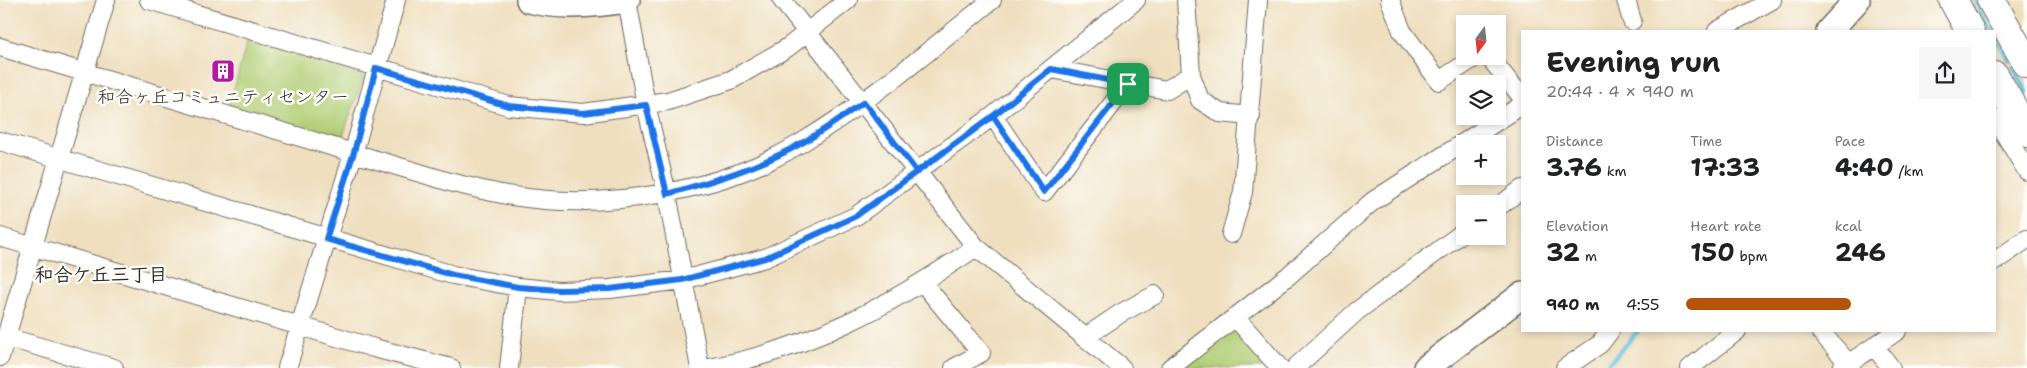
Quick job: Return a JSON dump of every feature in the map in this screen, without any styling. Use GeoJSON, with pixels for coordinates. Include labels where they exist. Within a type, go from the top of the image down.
{"type":"FeatureCollection","features":[{"type":"Feature","properties":{"kind":"highway"},"geometry":{"type":"LineString","coordinates":[[1953,0],[1969,30]]}},
{"type":"Feature","properties":{"kind":"highway"},"geometry":{"type":"LineString","coordinates":[[1991,0],[2027,64]]}},
{"type":"Feature","properties":{"kind":"highway"},"geometry":{"type":"LineString","coordinates":[[1996,78],[2027,133]]}},
{"type":"Feature","properties":{"kind":"street"},"geometry":{"type":"LineString","coordinates":[[0,357],[106,0]]}},
{"type":"Feature","properties":{"kind":"street"},"geometry":{"type":"LineString","coordinates":[[149,0],[454,91],[518,107],[583,113],[668,101],[731,80],[764,63],[809,32],[848,0]]}},
{"type":"Feature","properties":{"kind":"street"},"geometry":{"type":"LineString","coordinates":[[287,368],[354,152],[396,0]]}},
{"type":"Feature","properties":{"kind":"street"},"geometry":{"type":"LineString","coordinates":[[529,0],[562,4],[594,4],[627,0],[646,105],[667,194],[700,368]]}},
{"type":"Feature","properties":{"kind":"street"},"geometry":{"type":"LineString","coordinates":[[782,0],[976,247],[1122,368]]}},
{"type":"Feature","properties":{"kind":"street"},"geometry":{"type":"LineString","coordinates":[[0,47],[450,182],[514,196],[582,201],[667,194],[734,174],[766,161],[800,144],[864,102],[992,0]]}},
{"type":"Feature","properties":{"kind":"street"},"geometry":{"type":"LineString","coordinates":[[0,141],[326,239],[453,275],[518,287],[559,290],[610,289],[682,280],[765,258],[856,216],[993,116],[1136,0]]}},
{"type":"Feature","properties":{"kind":"street"},"geometry":{"type":"LineString","coordinates":[[1186,0],[1191,74],[1200,100],[1220,113],[1251,116]]}},
{"type":"Feature","properties":{"kind":"street"},"geometry":{"type":"LineString","coordinates":[[1231,234],[1243,192],[1251,116],[1258,0]]}},
{"type":"Feature","properties":{"kind":"street"},"geometry":{"type":"LineString","coordinates":[[1390,0],[1402,31],[1438,81],[1463,65]]}},
{"type":"Feature","properties":{"kind":"street"},"geometry":{"type":"LineString","coordinates":[[1626,0],[1632,21]]}},
{"type":"Feature","properties":{"kind":"street"},"geometry":{"type":"LineString","coordinates":[[1719,30],[1772,0]]}},
{"type":"Feature","properties":{"kind":"street"},"geometry":{"type":"LineString","coordinates":[[1829,30],[1857,0]]}},
{"type":"Feature","properties":{"kind":"street"},"geometry":{"type":"LineString","coordinates":[[1495,65],[1521,96]]}},
{"type":"Feature","properties":{"kind":"street"},"geometry":{"type":"LineString","coordinates":[[1051,69],[1167,90],[1191,74]]}},
{"type":"Feature","properties":{"kind":"street"},"geometry":{"type":"LineString","coordinates":[[993,116],[1044,192],[1128,84]]}},
{"type":"Feature","properties":{"kind":"street"},"geometry":{"type":"LineString","coordinates":[[1170,368],[1236,318],[1373,201],[1521,106]]}},
{"type":"Feature","properties":{"kind":"street"},"geometry":{"type":"LineString","coordinates":[[1996,120],[2027,171]]}},
{"type":"Feature","properties":{"kind":"street"},"geometry":{"type":"LineString","coordinates":[[1506,201],[1521,190]]}},
{"type":"Feature","properties":{"kind":"street"},"geometry":{"type":"LineString","coordinates":[[0,237],[299,326],[451,368]]}},
{"type":"Feature","properties":{"kind":"street"},"geometry":{"type":"LineString","coordinates":[[1295,368],[1357,311],[1456,238]]}},
{"type":"Feature","properties":{"kind":"street"},"geometry":{"type":"LineString","coordinates":[[1996,261],[2027,239]]}},
{"type":"Feature","properties":{"kind":"street"},"geometry":{"type":"LineString","coordinates":[[710,368],[754,360],[849,324],[923,283],[976,247]]}},
{"type":"Feature","properties":{"kind":"street"},"geometry":{"type":"LineString","coordinates":[[923,283],[981,353],[954,368]]}},
{"type":"Feature","properties":{"kind":"street"},"geometry":{"type":"LineString","coordinates":[[509,368],[518,287]]}},
{"type":"Feature","properties":{"kind":"street"},"geometry":{"type":"LineString","coordinates":[[1084,338],[1121,313],[1154,295]]}},
{"type":"Feature","properties":{"kind":"street"},"geometry":{"type":"LineString","coordinates":[[1426,368],[1521,296]]}},
{"type":"Feature","properties":{"kind":"street"},"geometry":{"type":"LineString","coordinates":[[1236,318],[1280,368]]}},
{"type":"Feature","properties":{"kind":"street"},"geometry":{"type":"LineString","coordinates":[[1565,368],[1600,344],[1609,332]]}},
{"type":"Feature","properties":{"kind":"street"},"geometry":{"type":"LineString","coordinates":[[1690,368],[1736,332]]}},
{"type":"Feature","properties":{"kind":"street"},"geometry":{"type":"LineString","coordinates":[[1821,332],[1845,366],[1896,332]]}},
{"type":"Feature","properties":{"kind":"street"},"geometry":{"type":"LineString","coordinates":[[5,337],[114,368]]}},
{"type":"Feature","properties":{"kind":"street"},"geometry":{"type":"LineString","coordinates":[[1875,347],[1891,368]]}},
{"type":"Feature","properties":{"kind":"green space"},"geometry":{"type":"Polygon","coordinates":[[[248,38],[364,76],[341,141],[229,107],[248,38]]]}},
{"type":"Feature","properties":{"kind":"green space"},"geometry":{"type":"Polygon","coordinates":[[[1236,331],[1269,368],[1183,368],[1236,331]]]}},
{"type":"Feature","properties":{"kind":"waterway"},"geometry":{"type":"LineString","coordinates":[[1974,0],[1991,30]]}},
{"type":"Feature","properties":{"kind":"waterway"},"geometry":{"type":"LineString","coordinates":[[1996,38],[2009,60]]}},
{"type":"Feature","properties":{"kind":"waterway"},"geometry":{"type":"LineString","coordinates":[[2013,67],[2027,92]]}},
{"type":"Feature","properties":{"kind":"waterway"},"geometry":{"type":"LineString","coordinates":[[1605,368],[1637,332]]}},
{"type":"Feature","properties":{"kind":"place","name":"和合ヶ丘コミュニティセンター"},"geometry":{"type":"Point","coordinates":[223,71]}},
{"type":"Feature","properties":{"kind":"district","name":"和合ケ丘三丁目"},"geometry":{"type":"Point","coordinates":[101,274]}},
{"type":"Feature","properties":{"kind":"route"},"geometry":{"type":"LineString","coordinates":[[1128,84],[1044,192],[993,116],[955,144],[917,172],[856,216],[765,258],[735,268],[682,280],[610,289],[559,290],[518,287],[453,275],[326,239],[354,152],[376,68],[509,106],[553,112],[583,113],[646,105],[667,194],[734,174],[766,161],[800,144],[864,102],[917,172],[993,116],[1051,69],[1128,84]]}}]}
